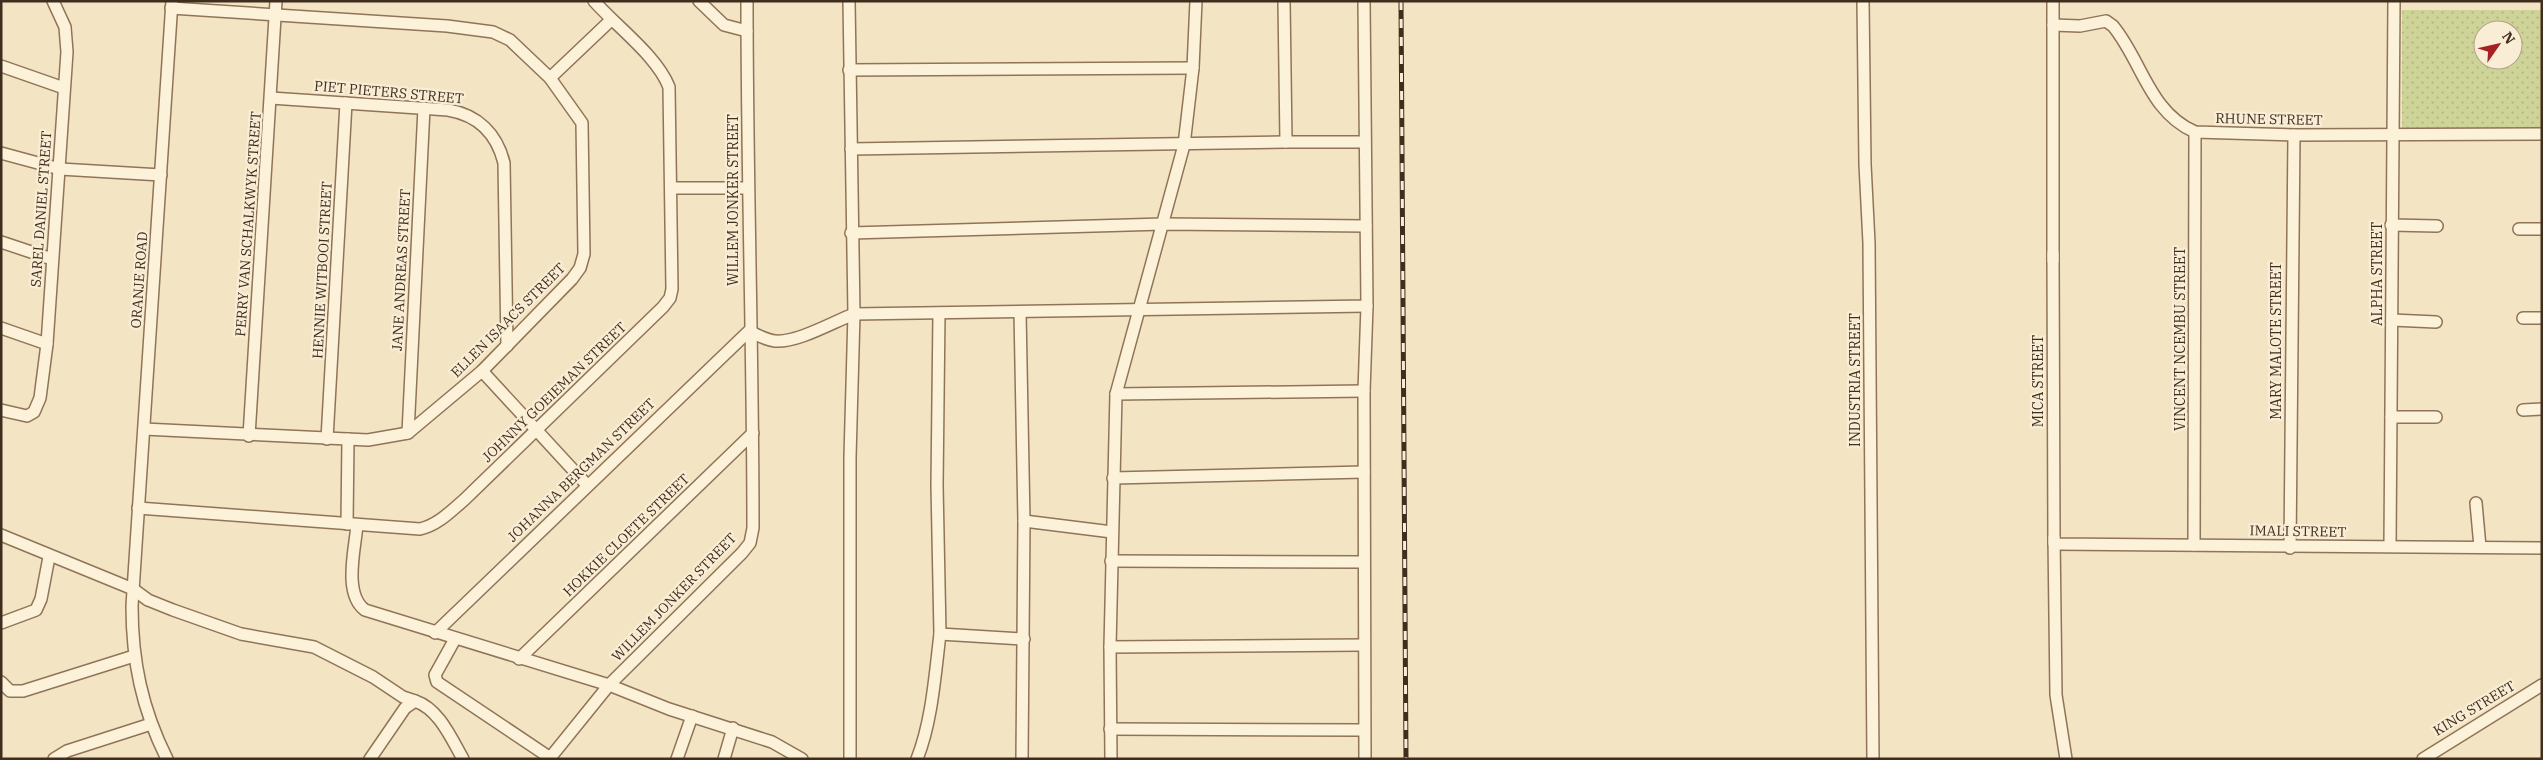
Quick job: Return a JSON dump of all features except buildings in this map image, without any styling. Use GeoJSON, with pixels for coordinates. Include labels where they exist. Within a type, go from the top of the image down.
{"type":"FeatureCollection","features":[{"type":"Feature","properties":{"kind":"street","name":"SAREL DANIEL STREET"},"geometry":{"type":"LineString","coordinates":[[1,409],[32,418],[40,398],[47,344],[60,169],[67,38],[62,18],[53,1]]}},
{"type":"Feature","properties":{"kind":"street"},"geometry":{"type":"LineString","coordinates":[[275,14],[276,1]]}},
{"type":"Feature","properties":{"kind":"street","name":"JOHNNY GOEIEMAN STREET"},"geometry":{"type":"LineString","coordinates":[[138,508],[420,529],[428,527],[447,515],[536,431],[636,335],[670,298],[672,289],[669,87],[659,70],[594,1]]}},
{"type":"Feature","properties":{"kind":"street"},"geometry":{"type":"LineString","coordinates":[[699,1],[724,25],[747,31]]}},
{"type":"Feature","properties":{"kind":"street","name":"WILLEM JONKER STREET"},"geometry":{"type":"LineString","coordinates":[[551,758],[609,685],[750,543],[753,528],[753,433],[749,331],[747,188],[747,1]]}},
{"type":"Feature","properties":{"kind":"street"},"geometry":{"type":"LineString","coordinates":[[849,1],[850,233],[854,314],[850,457],[850,759]]}},
{"type":"Feature","properties":{"kind":"street"},"geometry":{"type":"LineString","coordinates":[[1111,759],[1111,561],[1116,394],[1119,375],[1140,309],[1184,144],[1193,68],[1196,1]]}},
{"type":"Feature","properties":{"kind":"street"},"geometry":{"type":"LineString","coordinates":[[1284,1],[1286,142]]}},
{"type":"Feature","properties":{"kind":"street"},"geometry":{"type":"LineString","coordinates":[[1364,1],[1367,306],[1364,391],[1363,562],[1363,730],[1365,759]]}},
{"type":"Feature","properties":{"kind":"street","name":"INDUSTRIA STREET"},"geometry":{"type":"LineString","coordinates":[[1863,1],[1865,164],[1869,250],[1873,759]]}},
{"type":"Feature","properties":{"kind":"street","name":"MICA STREET"},"geometry":{"type":"LineString","coordinates":[[2053,1],[2056,695],[2066,759]]}},
{"type":"Feature","properties":{"kind":"street","name":"ALPHA STREET"},"geometry":{"type":"LineString","coordinates":[[2390,546],[2394,1]]}},
{"type":"Feature","properties":{"kind":"street","name":"ELLEN ISAACS STREET"},"geometry":{"type":"LineString","coordinates":[[172,4],[275,14],[447,26],[493,32],[518,46],[550,78],[577,113],[584,127],[584,254],[580,268],[572,279],[482,371],[408,433]]}},
{"type":"Feature","properties":{"kind":"street","name":"ORANJE ROAD"},"geometry":{"type":"LineString","coordinates":[[167,759],[142,699],[134,656],[133,589],[172,4]]}},
{"type":"Feature","properties":{"kind":"street","name":"PERRY VAN SCHALKWYK STREET"},"geometry":{"type":"LineString","coordinates":[[248,436],[275,14]]}},
{"type":"Feature","properties":{"kind":"street"},"geometry":{"type":"LineString","coordinates":[[550,78],[611,20]]}},
{"type":"Feature","properties":{"kind":"street","name":"RHUNE STREET"},"geometry":{"type":"LineString","coordinates":[[2053,25],[2080,26],[2106,22],[2113,26],[2154,96],[2170,116],[2183,127],[2195,132],[2294,135],[2542,134]]}},
{"type":"Feature","properties":{"kind":"street"},"geometry":{"type":"LineString","coordinates":[[1,66],[64,88]]}},
{"type":"Feature","properties":{"kind":"street"},"geometry":{"type":"LineString","coordinates":[[849,70],[1193,68]]}},
{"type":"Feature","properties":{"kind":"street","name":"PIET PIETERS STREET"},"geometry":{"type":"LineString","coordinates":[[271,98],[448,110],[470,115],[492,137],[502,155],[507,346]]}},
{"type":"Feature","properties":{"kind":"street","name":"HENNIE WITBOOI STREET"},"geometry":{"type":"LineString","coordinates":[[327,439],[346,103]]}},
{"type":"Feature","properties":{"kind":"street","name":"JANE ANDREAS STREET"},"geometry":{"type":"LineString","coordinates":[[408,433],[424,108]]}},
{"type":"Feature","properties":{"kind":"street","name":"VINCENT NCEMBU STREET"},"geometry":{"type":"LineString","coordinates":[[2194,545],[2195,132]]}},
{"type":"Feature","properties":{"kind":"street","name":"MARY MALOTE STREET"},"geometry":{"type":"LineString","coordinates":[[2290,548],[2294,135]]}},
{"type":"Feature","properties":{"kind":"street"},"geometry":{"type":"LineString","coordinates":[[851,149],[1364,142]]}},
{"type":"Feature","properties":{"kind":"street"},"geometry":{"type":"LineString","coordinates":[[1,153],[60,169],[161,175]]}},
{"type":"Feature","properties":{"kind":"street"},"geometry":{"type":"LineString","coordinates":[[671,188],[747,188]]}},
{"type":"Feature","properties":{"kind":"street"},"geometry":{"type":"LineString","coordinates":[[850,233],[1163,224],[1366,226]]}},
{"type":"Feature","properties":{"kind":"street"},"geometry":{"type":"LineString","coordinates":[[2392,225],[2437,226]]}},
{"type":"Feature","properties":{"kind":"street"},"geometry":{"type":"LineString","coordinates":[[2519,229],[2542,229]]}},
{"type":"Feature","properties":{"kind":"street"},"geometry":{"type":"LineString","coordinates":[[1,242],[52,259]]}},
{"type":"Feature","properties":{"kind":"street"},"geometry":{"type":"LineString","coordinates":[[749,331],[767,339],[781,341],[793,339],[854,314],[1367,306]]}},
{"type":"Feature","properties":{"kind":"street"},"geometry":{"type":"LineString","coordinates":[[1020,312],[1024,521],[1022,759]]}},
{"type":"Feature","properties":{"kind":"street"},"geometry":{"type":"LineString","coordinates":[[916,759],[921,747],[934,684],[940,634],[937,485],[939,313]]}},
{"type":"Feature","properties":{"kind":"street"},"geometry":{"type":"LineString","coordinates":[[2523,318],[2542,318]]}},
{"type":"Feature","properties":{"kind":"street"},"geometry":{"type":"LineString","coordinates":[[2392,320],[2436,322]]}},
{"type":"Feature","properties":{"kind":"street"},"geometry":{"type":"LineString","coordinates":[[1,328],[47,344]]}},
{"type":"Feature","properties":{"kind":"street","name":"JOHANNA BERGMAN STREET"},"geometry":{"type":"LineString","coordinates":[[435,633],[749,331]]}},
{"type":"Feature","properties":{"kind":"street"},"geometry":{"type":"LineString","coordinates":[[482,371],[587,485]]}},
{"type":"Feature","properties":{"kind":"street"},"geometry":{"type":"LineString","coordinates":[[1116,394],[1364,391]]}},
{"type":"Feature","properties":{"kind":"street"},"geometry":{"type":"LineString","coordinates":[[2524,410],[2542,410]]}},
{"type":"Feature","properties":{"kind":"street"},"geometry":{"type":"LineString","coordinates":[[2391,416],[2436,417]]}},
{"type":"Feature","properties":{"kind":"street"},"geometry":{"type":"LineString","coordinates":[[144,429],[348,440],[368,440],[408,433]]}},
{"type":"Feature","properties":{"kind":"street","name":"HOKKIE CLOETE STREET"},"geometry":{"type":"LineString","coordinates":[[519,659],[753,433]]}},
{"type":"Feature","properties":{"kind":"street"},"geometry":{"type":"LineString","coordinates":[[348,440],[352,524],[352,586],[356,601],[360,606],[371,612],[435,633],[609,685],[692,716],[772,742],[802,759]]}},
{"type":"Feature","properties":{"kind":"street"},"geometry":{"type":"LineString","coordinates":[[1113,478],[1364,472]]}},
{"type":"Feature","properties":{"kind":"street"},"geometry":{"type":"LineString","coordinates":[[2476,503],[2480,547]]}},
{"type":"Feature","properties":{"kind":"street"},"geometry":{"type":"LineString","coordinates":[[1024,521],[1112,532]]}},
{"type":"Feature","properties":{"kind":"street"},"geometry":{"type":"LineString","coordinates":[[1,536],[133,589],[148,600],[241,634],[314,647],[373,677],[403,697],[426,704],[444,726],[463,759]]}},
{"type":"Feature","properties":{"kind":"street","name":"IMALI STREET"},"geometry":{"type":"LineString","coordinates":[[2054,544],[2290,548],[2390,546],[2542,548]]}},
{"type":"Feature","properties":{"kind":"street"},"geometry":{"type":"LineString","coordinates":[[1,624],[36,610],[41,599],[50,557]]}},
{"type":"Feature","properties":{"kind":"street"},"geometry":{"type":"LineString","coordinates":[[1111,561],[1363,562]]}},
{"type":"Feature","properties":{"kind":"street"},"geometry":{"type":"LineString","coordinates":[[940,634],[1024,639]]}},
{"type":"Feature","properties":{"kind":"street"},"geometry":{"type":"LineString","coordinates":[[455,639],[435,675],[437,682],[551,758]]}},
{"type":"Feature","properties":{"kind":"street"},"geometry":{"type":"LineString","coordinates":[[1110,646],[1363,645]]}},
{"type":"Feature","properties":{"kind":"street"},"geometry":{"type":"LineString","coordinates":[[1,682],[10,691],[24,691],[134,656]]}},
{"type":"Feature","properties":{"kind":"street","name":"KING STREET"},"geometry":{"type":"LineString","coordinates":[[2423,759],[2542,685]]}},
{"type":"Feature","properties":{"kind":"street"},"geometry":{"type":"LineString","coordinates":[[370,759],[405,708],[415,701]]}},
{"type":"Feature","properties":{"kind":"street"},"geometry":{"type":"LineString","coordinates":[[677,759],[692,716]]}},
{"type":"Feature","properties":{"kind":"street"},"geometry":{"type":"LineString","coordinates":[[54,759],[67,751],[151,724]]}},
{"type":"Feature","properties":{"kind":"street"},"geometry":{"type":"LineString","coordinates":[[724,759],[733,728]]}},
{"type":"Feature","properties":{"kind":"street"},"geometry":{"type":"LineString","coordinates":[[1110,729],[1363,730]]}},
{"type":"Feature","properties":{"kind":"green space"},"geometry":{"type":"Polygon","coordinates":[[[2402,10],[2542,10],[2542,130],[2402,129],[2402,10]]]}},
{"type":"Feature","properties":{"kind":"railway"},"geometry":{"type":"LineString","coordinates":[[1401,1],[1406,759]]}}]}
